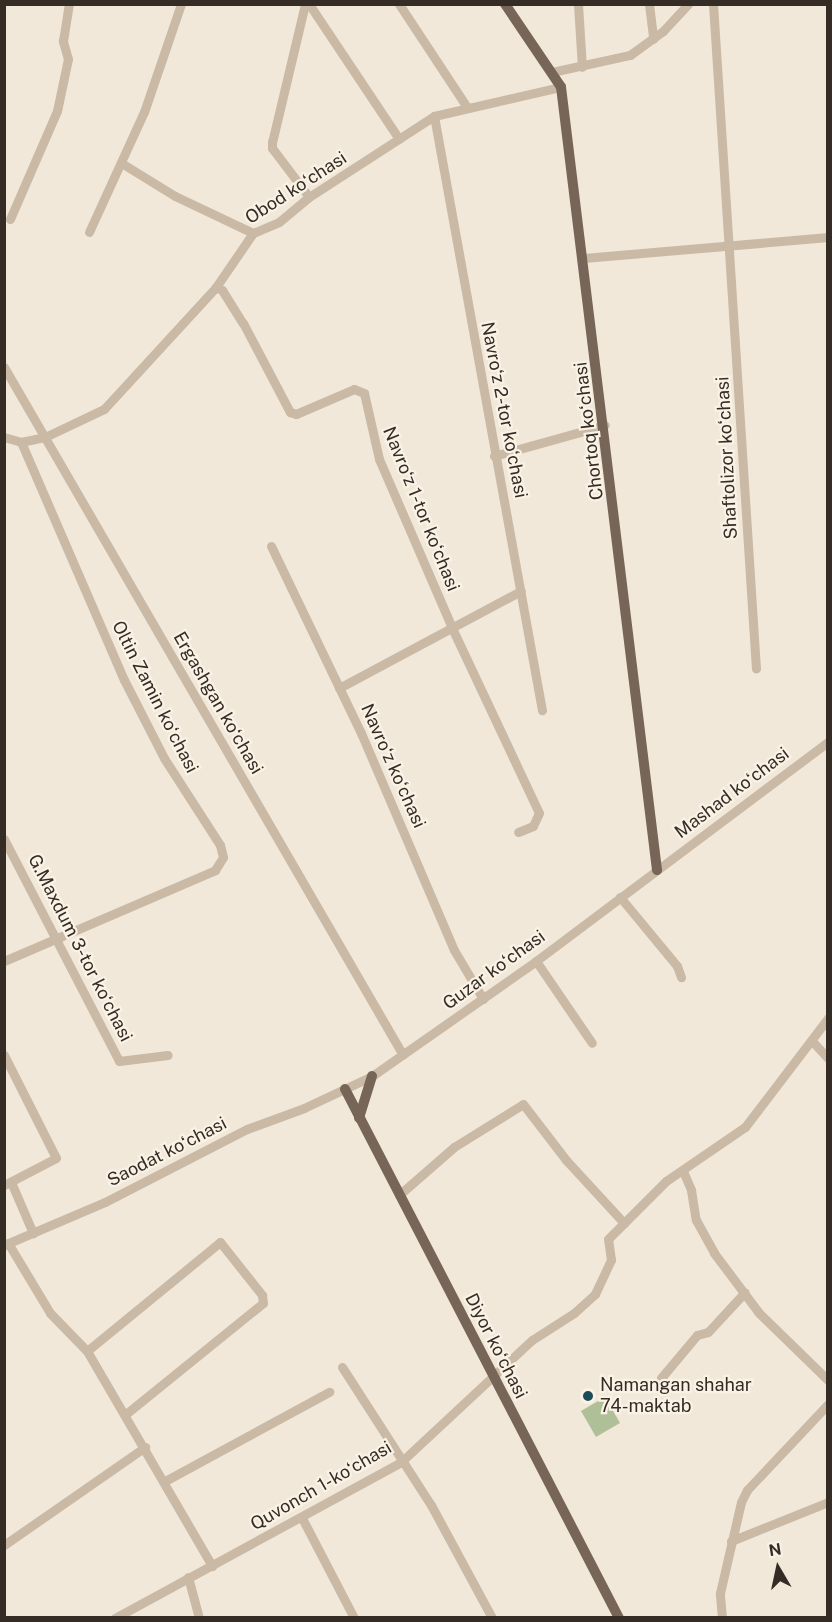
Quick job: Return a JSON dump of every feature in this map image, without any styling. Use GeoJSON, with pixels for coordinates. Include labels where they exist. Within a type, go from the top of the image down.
{"type":"FeatureCollection","features":[{"type":"Feature","properties":{"kind":"main road","name":"Chortoq koʻchasi"},"geometry":{"type":"LineString","coordinates":[[506,4],[561,87],[605,425],[657,870]]}},
{"type":"Feature","properties":{"kind":"main road"},"geometry":{"type":"LineString","coordinates":[[359,1119],[372,1076]]}},
{"type":"Feature","properties":{"kind":"main road","name":"Diyor koʻchasi"},"geometry":{"type":"LineString","coordinates":[[345,1089],[619,1617]]}},
{"type":"Feature","properties":{"kind":"street"},"geometry":{"type":"LineString","coordinates":[[10,219],[57,111],[68,59],[63,41],[69,4]]}},
{"type":"Feature","properties":{"kind":"street"},"geometry":{"type":"LineString","coordinates":[[89,232],[123,164],[181,4]]}},
{"type":"Feature","properties":{"kind":"street"},"geometry":{"type":"LineString","coordinates":[[307,4],[399,139]]}},
{"type":"Feature","properties":{"kind":"street"},"geometry":{"type":"LineString","coordinates":[[307,4],[272,148],[309,196]]}},
{"type":"Feature","properties":{"kind":"street"},"geometry":{"type":"LineString","coordinates":[[399,4],[467,107]]}},
{"type":"Feature","properties":{"kind":"street"},"geometry":{"type":"LineString","coordinates":[[578,4],[582,67]]}},
{"type":"Feature","properties":{"kind":"street"},"geometry":{"type":"LineString","coordinates":[[649,4],[653,39]]}},
{"type":"Feature","properties":{"kind":"street"},"geometry":{"type":"LineString","coordinates":[[552,72],[630,55],[653,39],[688,4]]}},
{"type":"Feature","properties":{"kind":"street","name":"Shaftolizor koʻchasi"},"geometry":{"type":"LineString","coordinates":[[713,4],[731,245],[756,669]]}},
{"type":"Feature","properties":{"kind":"street","name":"Obod koʻchasi"},"geometry":{"type":"LineString","coordinates":[[21,442],[45,437],[104,409],[216,287],[254,233],[279,222],[309,196],[434,116],[561,87]]}},
{"type":"Feature","properties":{"kind":"street","name":"Navroʻz 2-tor koʻchasi"},"geometry":{"type":"LineString","coordinates":[[434,116],[542,710]]}},
{"type":"Feature","properties":{"kind":"street"},"geometry":{"type":"LineString","coordinates":[[123,164],[175,196],[254,233]]}},
{"type":"Feature","properties":{"kind":"street"},"geometry":{"type":"LineString","coordinates":[[584,258],[828,237]]}},
{"type":"Feature","properties":{"kind":"street","name":"Navroʻz 1-tor koʻchasi"},"geometry":{"type":"LineString","coordinates":[[216,287],[243,323],[290,412],[296,414],[354,389],[362,390],[379,459],[452,628],[539,813],[533,826],[518,832]]}},
{"type":"Feature","properties":{"kind":"street","name":"Ergashgan koʻchasi"},"geometry":{"type":"LineString","coordinates":[[4,367],[403,1055]]}},
{"type":"Feature","properties":{"kind":"street"},"geometry":{"type":"LineString","coordinates":[[494,456],[605,425]]}},
{"type":"Feature","properties":{"kind":"street"},"geometry":{"type":"LineString","coordinates":[[4,437],[21,442]]}},
{"type":"Feature","properties":{"kind":"street","name":"Oltin Zamin koʻchasi"},"geometry":{"type":"LineString","coordinates":[[21,442],[124,680],[164,758],[223,851],[215,870],[57,937]]}},
{"type":"Feature","properties":{"kind":"street","name":"Navroʻz koʻchasi"},"geometry":{"type":"LineString","coordinates":[[271,546],[339,688],[454,950],[483,999]]}},
{"type":"Feature","properties":{"kind":"street"},"geometry":{"type":"LineString","coordinates":[[339,688],[521,591]]}},
{"type":"Feature","properties":{"kind":"street","name":"Mashad koʻchasi"},"geometry":{"type":"LineString","coordinates":[[657,870],[828,742]]}},
{"type":"Feature","properties":{"kind":"street","name":"G.Maxdum 3-tor koʻchasi"},"geometry":{"type":"LineString","coordinates":[[4,839],[57,937],[119,1061],[168,1055]]}},
{"type":"Feature","properties":{"kind":"street","name":"Guzar koʻchasi"},"geometry":{"type":"LineString","coordinates":[[345,1089],[372,1076],[483,999],[657,870]]}},
{"type":"Feature","properties":{"kind":"street"},"geometry":{"type":"LineString","coordinates":[[620,897],[677,966],[681,977]]}},
{"type":"Feature","properties":{"kind":"street"},"geometry":{"type":"LineString","coordinates":[[4,961],[57,937]]}},
{"type":"Feature","properties":{"kind":"street"},"geometry":{"type":"LineString","coordinates":[[536,961],[592,1043]]}},
{"type":"Feature","properties":{"kind":"street"},"geometry":{"type":"LineString","coordinates":[[399,1195],[454,1147],[523,1104],[566,1160],[624,1223],[666,1181],[745,1127],[828,1018]]}},
{"type":"Feature","properties":{"kind":"street"},"geometry":{"type":"LineString","coordinates":[[812,1041],[828,1058]]}},
{"type":"Feature","properties":{"kind":"street"},"geometry":{"type":"LineString","coordinates":[[4,1055],[56,1158],[8,1184],[33,1233]]}},
{"type":"Feature","properties":{"kind":"street","name":"Saodat koʻchasi"},"geometry":{"type":"LineString","coordinates":[[7,1244],[105,1202],[247,1129],[345,1089]]}},
{"type":"Feature","properties":{"kind":"street"},"geometry":{"type":"LineString","coordinates":[[683,1171],[692,1190],[696,1220],[714,1253],[774,1329],[828,1380]]}},
{"type":"Feature","properties":{"kind":"street","name":"Quvonch 1-koʻchasi"},"geometry":{"type":"LineString","coordinates":[[115,1617],[302,1518],[400,1462],[532,1340],[574,1313],[600,1289],[611,1260],[608,1239],[624,1223]]}},
{"type":"Feature","properties":{"kind":"street"},"geometry":{"type":"LineString","coordinates":[[87,1351],[219,1242],[262,1295],[263,1303],[126,1414]]}},
{"type":"Feature","properties":{"kind":"street"},"geometry":{"type":"LineString","coordinates":[[7,1244],[50,1313],[87,1351],[165,1481],[212,1566]]}},
{"type":"Feature","properties":{"kind":"street"},"geometry":{"type":"LineString","coordinates":[[661,1378],[697,1335],[708,1332],[745,1292]]}},
{"type":"Feature","properties":{"kind":"street"},"geometry":{"type":"LineString","coordinates":[[342,1367],[466,1564],[492,1617]]}},
{"type":"Feature","properties":{"kind":"street"},"geometry":{"type":"LineString","coordinates":[[165,1481],[329,1392]]}},
{"type":"Feature","properties":{"kind":"street"},"geometry":{"type":"LineString","coordinates":[[722,1617],[719,1599],[731,1541],[747,1490],[828,1404]]}},
{"type":"Feature","properties":{"kind":"street"},"geometry":{"type":"LineString","coordinates":[[4,1545],[145,1447]]}},
{"type":"Feature","properties":{"kind":"street"},"geometry":{"type":"LineString","coordinates":[[731,1541],[828,1502]]}},
{"type":"Feature","properties":{"kind":"street"},"geometry":{"type":"LineString","coordinates":[[302,1518],[354,1617]]}},
{"type":"Feature","properties":{"kind":"street"},"geometry":{"type":"LineString","coordinates":[[188,1577],[199,1617]]}},
{"type":"Feature","properties":{"kind":"green space"},"geometry":{"type":"Polygon","coordinates":[[[605,1397],[620,1423],[596,1437],[581,1411],[605,1397]]]}},
{"type":"Feature","properties":{"kind":"place","name":"Namangan shahar 74-maktab"},"geometry":{"type":"Point","coordinates":[588,1396]}}]}
